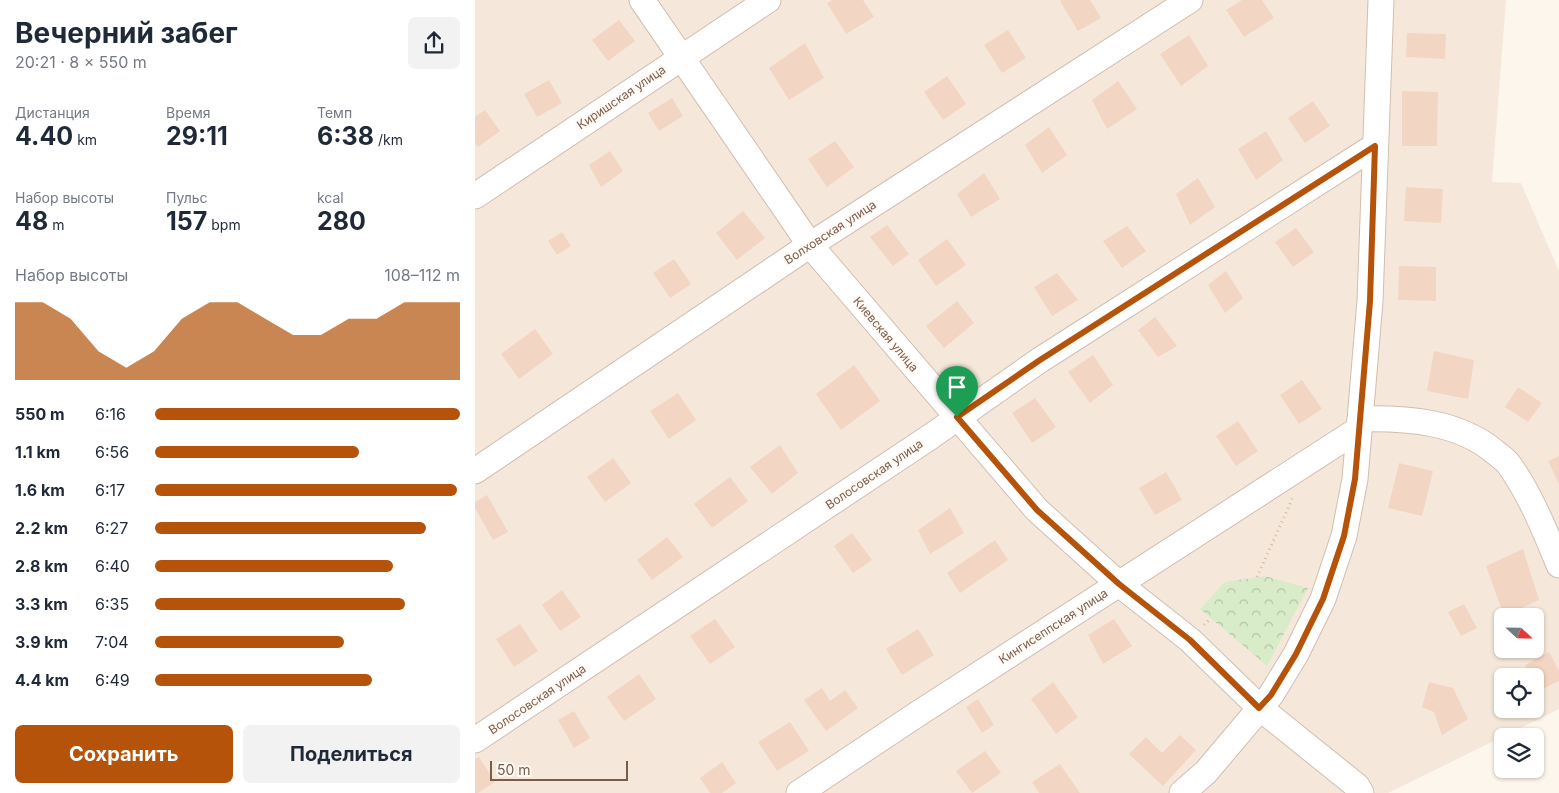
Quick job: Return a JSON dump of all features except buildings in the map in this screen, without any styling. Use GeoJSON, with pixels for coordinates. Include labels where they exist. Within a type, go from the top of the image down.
{"type":"FeatureCollection","features":[{"type":"Feature","properties":{"kind":"street","name":"Киевская улица"},"geometry":{"type":"LineString","coordinates":[[641,0],[810,245],[1037,510],[1119,584],[1190,640],[1259,708],[1359,789]]}},
{"type":"Feature","properties":{"kind":"street","name":"Киришская улица"},"geometry":{"type":"LineString","coordinates":[[475,196],[768,0]]}},
{"type":"Feature","properties":{"kind":"street","name":"Волховская улица"},"geometry":{"type":"LineString","coordinates":[[475,471],[810,245],[1190,0]]}},
{"type":"Feature","properties":{"kind":"street"},"geometry":{"type":"LineString","coordinates":[[1182,793],[1206,772],[1271,695],[1296,654],[1323,599],[1344,536],[1355,479],[1370,301],[1381,0]]}},
{"type":"Feature","properties":{"kind":"street","name":"Волосовская улица"},"geometry":{"type":"LineString","coordinates":[[475,740],[1040,360],[1375,146]]}},
{"type":"Feature","properties":{"kind":"street"},"geometry":{"type":"LineString","coordinates":[[1359,424],[1394,418],[1427,422],[1483,442],[1509,465],[1537,512],[1559,565]]}},
{"type":"Feature","properties":{"kind":"street","name":"Кингисеппская улица"},"geometry":{"type":"LineString","coordinates":[[799,793],[1119,584],[1359,424]]}},
{"type":"Feature","properties":{"kind":"path"},"geometry":{"type":"LineString","coordinates":[[1257,577],[1294,496]]}},
{"type":"Feature","properties":{"kind":"shaded area"},"geometry":{"type":"Polygon","coordinates":[[[475,0],[1506,0],[1492,182],[1521,183],[1559,271],[1559,709],[1544,716],[1544,668],[1494,668],[1494,718],[1541,718],[1520,728],[1494,728],[1494,741],[1388,793],[475,793],[475,0]]]}},
{"type":"Feature","properties":{"kind":"green space"},"geometry":{"type":"Polygon","coordinates":[[[1265,576],[1308,588],[1267,666],[1200,609],[1225,582],[1265,576]]]}},
{"type":"Feature","properties":{"kind":"route"},"geometry":{"type":"LineString","coordinates":[[1375,146],[1370,301],[1355,479],[1344,536],[1323,599],[1296,654],[1271,695],[1259,708],[1190,640],[1119,584],[1037,510],[957,417],[1040,360],[1375,146]]}}]}
